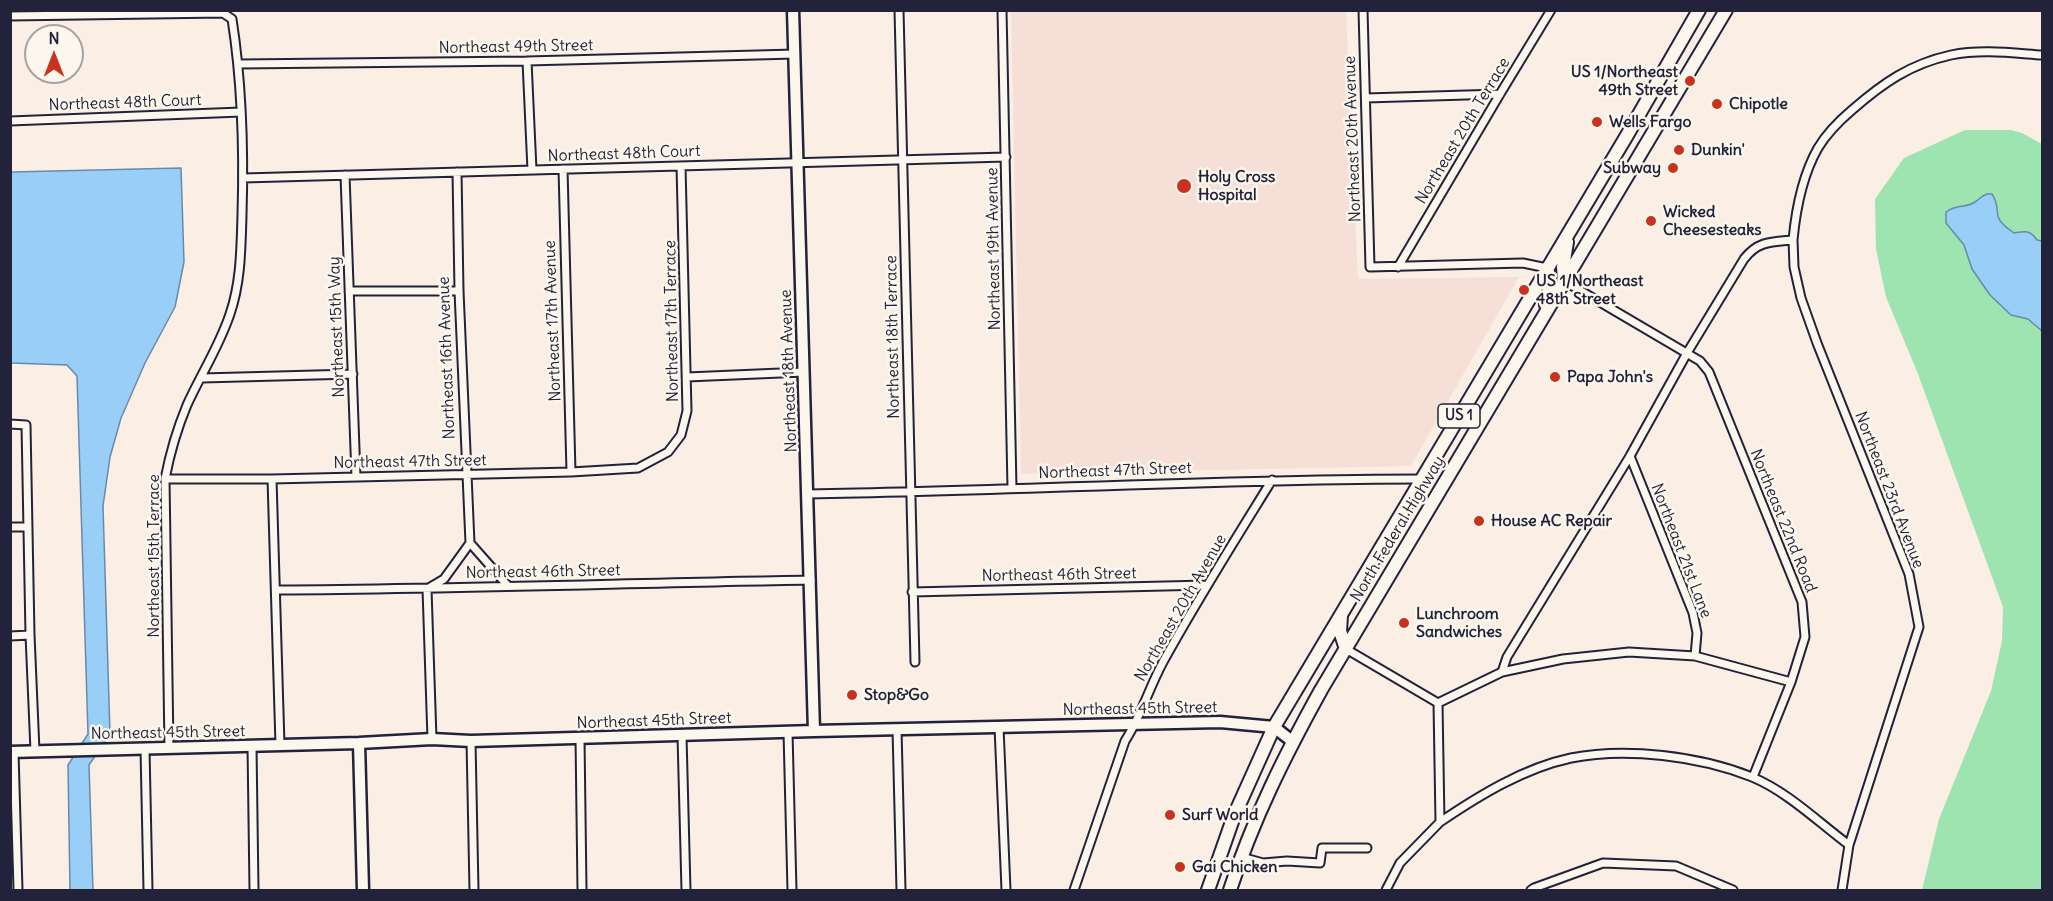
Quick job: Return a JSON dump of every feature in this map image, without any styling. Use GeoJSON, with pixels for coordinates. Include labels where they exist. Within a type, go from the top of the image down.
{"type":"FeatureCollection","features":[{"type":"Feature","properties":{"kind":"main road","name":"North Federal Highway"},"geometry":{"type":"LineString","coordinates":[[1208,891],[1234,816],[1274,727],[1626,137],[1699,10]]}},
{"type":"Feature","properties":{"kind":"main road","name":"North Federal Highway"},"geometry":{"type":"LineString","coordinates":[[1230,891],[1241,857],[1269,789],[1292,741],[1725,11]]}},
{"type":"Feature","properties":{"kind":"main road"},"geometry":{"type":"LineString","coordinates":[[1626,137],[1626,155],[1632,168]]}},
{"type":"Feature","properties":{"kind":"main road"},"geometry":{"type":"LineString","coordinates":[[1564,281],[1563,267],[1569,232]]}},
{"type":"Feature","properties":{"kind":"main road"},"geometry":{"type":"LineString","coordinates":[[1544,315],[1550,280],[1547,268]]}},
{"type":"Feature","properties":{"kind":"main road"},"geometry":{"type":"LineString","coordinates":[[1341,615],[1341,631],[1346,649]]}},
{"type":"Feature","properties":{"kind":"street","name":"Northeast 18th Avenue"},"geometry":{"type":"LineString","coordinates":[[793,10],[814,731]]}},
{"type":"Feature","properties":{"kind":"street","name":"Northeast 18th Terrace"},"geometry":{"type":"LineString","coordinates":[[899,10],[915,662]]}},
{"type":"Feature","properties":{"kind":"street","name":"Northeast 19th Avenue"},"geometry":{"type":"LineString","coordinates":[[1002,10],[1011,488]]}},
{"type":"Feature","properties":{"kind":"street","name":"Northeast 20th Avenue"},"geometry":{"type":"LineString","coordinates":[[1363,10],[1370,267],[1398,267]]}},
{"type":"Feature","properties":{"kind":"street","name":"Northeast 20th Terrace"},"geometry":{"type":"LineString","coordinates":[[1398,267],[1551,10]]}},
{"type":"Feature","properties":{"kind":"street","name":"Northeast 15th Terrace"},"geometry":{"type":"LineString","coordinates":[[10,16],[223,13],[232,19],[239,64],[241,112],[243,178],[240,269],[228,320],[219,346],[188,404],[173,442],[165,479],[169,748]]}},
{"type":"Feature","properties":{"kind":"street","name":"Northeast 23rd Avenue"},"geometry":{"type":"LineString","coordinates":[[1842,891],[1849,845],[1919,627],[1909,574],[1801,298],[1794,267],[1793,240],[1796,210],[1807,173],[1818,147],[1834,126],[1878,87],[1905,70],[1951,55],[1992,51],[2043,55]]}},
{"type":"Feature","properties":{"kind":"street","name":"Northeast 49th Street"},"geometry":{"type":"LineString","coordinates":[[239,64],[527,61],[795,54]]}},
{"type":"Feature","properties":{"kind":"street"},"geometry":{"type":"LineString","coordinates":[[527,61],[531,170]]}},
{"type":"Feature","properties":{"kind":"street"},"geometry":{"type":"LineString","coordinates":[[1366,98],[1500,94]]}},
{"type":"Feature","properties":{"kind":"street","name":"Northeast 48th Court"},"geometry":{"type":"LineString","coordinates":[[10,121],[241,112]]}},
{"type":"Feature","properties":{"kind":"street","name":"Northeast 48th Court"},"geometry":{"type":"LineString","coordinates":[[243,178],[1006,158]]}},
{"type":"Feature","properties":{"kind":"street","name":"Northeast 17th Terrace"},"geometry":{"type":"LineString","coordinates":[[654,461],[668,452],[681,435],[687,411],[681,166]]}},
{"type":"Feature","properties":{"kind":"street","name":"Northeast 17th Avenue"},"geometry":{"type":"LineString","coordinates":[[563,169],[571,472]]}},
{"type":"Feature","properties":{"kind":"street","name":"Northeast 16th Avenue"},"geometry":{"type":"LineString","coordinates":[[457,172],[459,291],[470,543]]}},
{"type":"Feature","properties":{"kind":"street","name":"Northeast 15th Way"},"geometry":{"type":"LineString","coordinates":[[345,175],[356,477]]}},
{"type":"Feature","properties":{"kind":"street"},"geometry":{"type":"LineString","coordinates":[[1502,672],[1507,657],[1630,456],[1687,353],[1744,259],[1752,248],[1766,243],[1793,240]]}},
{"type":"Feature","properties":{"kind":"street"},"geometry":{"type":"LineString","coordinates":[[1398,267],[1523,263],[1547,268]]}},
{"type":"Feature","properties":{"kind":"street","name":"Northeast 22nd Road"},"geometry":{"type":"LineString","coordinates":[[1564,281],[1700,361],[1709,372],[1802,602],[1805,638],[1791,682],[1753,777]]}},
{"type":"Feature","properties":{"kind":"street"},"geometry":{"type":"LineString","coordinates":[[349,291],[459,291]]}},
{"type":"Feature","properties":{"kind":"street"},"geometry":{"type":"LineString","coordinates":[[687,377],[804,372]]}},
{"type":"Feature","properties":{"kind":"street"},"geometry":{"type":"LineString","coordinates":[[202,378],[353,374]]}},
{"type":"Feature","properties":{"kind":"street"},"geometry":{"type":"LineString","coordinates":[[10,424],[26,424],[27,527],[35,751]]}},
{"type":"Feature","properties":{"kind":"street","name":"Northeast 21st Lane"},"geometry":{"type":"LineString","coordinates":[[1630,456],[1693,613],[1697,633],[1695,656]]}},
{"type":"Feature","properties":{"kind":"street","name":"Northeast 47th Street"},"geometry":{"type":"LineString","coordinates":[[165,479],[272,479],[571,472],[638,468],[654,461]]}},
{"type":"Feature","properties":{"kind":"street"},"geometry":{"type":"LineString","coordinates":[[272,479],[280,745]]}},
{"type":"Feature","properties":{"kind":"street","name":"Northeast 47th Street"},"geometry":{"type":"LineString","coordinates":[[808,494],[1272,480],[1423,479]]}},
{"type":"Feature","properties":{"kind":"street","name":"Northeast 20th Avenue"},"geometry":{"type":"LineString","coordinates":[[1074,891],[1125,741],[1136,724],[1154,678],[1207,585],[1272,480]]}},
{"type":"Feature","properties":{"kind":"street"},"geometry":{"type":"LineString","coordinates":[[10,527],[27,527]]}},
{"type":"Feature","properties":{"kind":"street"},"geometry":{"type":"LineString","coordinates":[[432,739],[427,589],[444,579],[470,543],[508,586]]}},
{"type":"Feature","properties":{"kind":"street","name":"Northeast 46th Street"},"geometry":{"type":"LineString","coordinates":[[276,590],[427,589],[811,580]]}},
{"type":"Feature","properties":{"kind":"street","name":"Northeast 46th Street"},"geometry":{"type":"LineString","coordinates":[[912,592],[1207,585]]}},
{"type":"Feature","properties":{"kind":"street"},"geometry":{"type":"LineString","coordinates":[[10,636],[30,635]]}},
{"type":"Feature","properties":{"kind":"street"},"geometry":{"type":"LineString","coordinates":[[1346,649],[1438,703]]}},
{"type":"Feature","properties":{"kind":"street"},"geometry":{"type":"LineString","coordinates":[[1438,703],[1502,672],[1563,659],[1629,652],[1695,656],[1791,682]]}},
{"type":"Feature","properties":{"kind":"street"},"geometry":{"type":"LineString","coordinates":[[1438,703],[1440,822]]}},
{"type":"Feature","properties":{"kind":"street","name":"Northeast 45th Street"},"geometry":{"type":"LineString","coordinates":[[12,752],[359,744],[432,739],[471,741],[1220,722],[1274,727]]}},
{"type":"Feature","properties":{"kind":"street"},"geometry":{"type":"LineString","coordinates":[[999,727],[1006,891]]}},
{"type":"Feature","properties":{"kind":"street"},"geometry":{"type":"LineString","coordinates":[[1274,727],[1292,741]]}},
{"type":"Feature","properties":{"kind":"street"},"geometry":{"type":"LineString","coordinates":[[897,729],[902,891]]}},
{"type":"Feature","properties":{"kind":"street"},"geometry":{"type":"LineString","coordinates":[[788,732],[792,891]]}},
{"type":"Feature","properties":{"kind":"street"},"geometry":{"type":"LineString","coordinates":[[682,736],[686,891]]}},
{"type":"Feature","properties":{"kind":"street"},"geometry":{"type":"LineString","coordinates":[[580,738],[582,891]]}},
{"type":"Feature","properties":{"kind":"street"},"geometry":{"type":"LineString","coordinates":[[471,741],[474,891]]}},
{"type":"Feature","properties":{"kind":"street"},"geometry":{"type":"LineString","coordinates":[[359,744],[363,891]]}},
{"type":"Feature","properties":{"kind":"street"},"geometry":{"type":"LineString","coordinates":[[252,746],[254,891]]}},
{"type":"Feature","properties":{"kind":"street"},"geometry":{"type":"LineString","coordinates":[[144,749],[148,891]]}},
{"type":"Feature","properties":{"kind":"street"},"geometry":{"type":"LineString","coordinates":[[12,752],[18,891]]}},
{"type":"Feature","properties":{"kind":"street"},"geometry":{"type":"LineString","coordinates":[[1386,891],[1400,863],[1440,822],[1485,793],[1539,768],[1572,758],[1618,754],[1660,754],[1710,764],[1753,777],[1794,801],[1849,845]]}},
{"type":"Feature","properties":{"kind":"street"},"geometry":{"type":"LineString","coordinates":[[1241,857],[1263,863],[1287,861],[1320,863],[1322,848],[1367,848]]}},
{"type":"Feature","properties":{"kind":"street"},"geometry":{"type":"LineString","coordinates":[[1533,889],[1603,863],[1676,866],[1733,891]]}},
{"type":"Feature","properties":{"kind":"shaded area","name":"Holy Cross Hospital"},"geometry":{"type":"Polygon","coordinates":[[[1011,11],[1346,11],[1358,279],[1519,277],[1411,466],[1021,474],[1011,11]]]}},
{"type":"Feature","properties":{"kind":"green space"},"geometry":{"type":"Polygon","coordinates":[[[1965,130],[2011,130],[2042,144],[2042,890],[1922,890],[1939,819],[1991,691],[2002,641],[2003,607],[1918,374],[1886,297],[1876,249],[1875,199],[1904,158],[1965,130]]]}},
{"type":"Feature","properties":{"kind":"water"},"geometry":{"type":"Polygon","coordinates":[[[181,168],[184,262],[175,307],[145,363],[121,418],[110,457],[103,506],[110,734],[89,765],[93,890],[70,890],[68,765],[88,734],[77,376],[67,365],[11,363],[11,172],[181,168]]]}},
{"type":"Feature","properties":{"kind":"water"},"geometry":{"type":"Polygon","coordinates":[[[1987,194],[1992,194],[1997,205],[1998,217],[2006,227],[2014,233],[2030,233],[2037,240],[2042,241],[2042,331],[2028,319],[2011,315],[1990,295],[1972,269],[1964,245],[1946,223],[1946,212],[1971,204],[1987,194]]]}},
{"type":"Feature","properties":{"kind":"place","name":"US 1/Northeast 49th Street"},"geometry":{"type":"Point","coordinates":[1690,81]}},
{"type":"Feature","properties":{"kind":"place","name":"Chipotle"},"geometry":{"type":"Point","coordinates":[1717,104]}},
{"type":"Feature","properties":{"kind":"place","name":"Wells Fargo"},"geometry":{"type":"Point","coordinates":[1597,122]}},
{"type":"Feature","properties":{"kind":"place","name":"Dunkin'"},"geometry":{"type":"Point","coordinates":[1679,150]}},
{"type":"Feature","properties":{"kind":"place","name":"Subway"},"geometry":{"type":"Point","coordinates":[1673,168]}},
{"type":"Feature","properties":{"kind":"place","name":"Holy Cross Hospital"},"geometry":{"type":"Point","coordinates":[1184,186]}},
{"type":"Feature","properties":{"kind":"place","name":"Wicked Cheesesteaks"},"geometry":{"type":"Point","coordinates":[1651,221]}},
{"type":"Feature","properties":{"kind":"place","name":"US 1/Northeast 48th Street"},"geometry":{"type":"Point","coordinates":[1524,290]}},
{"type":"Feature","properties":{"kind":"place","name":"Papa John's"},"geometry":{"type":"Point","coordinates":[1555,377]}},
{"type":"Feature","properties":{"kind":"place","name":"House AC Repair"},"geometry":{"type":"Point","coordinates":[1479,521]}},
{"type":"Feature","properties":{"kind":"place","name":"Lunchroom Sandwiches"},"geometry":{"type":"Point","coordinates":[1404,623]}},
{"type":"Feature","properties":{"kind":"place","name":"Stop&Go"},"geometry":{"type":"Point","coordinates":[852,695]}},
{"type":"Feature","properties":{"kind":"place","name":"Surf World"},"geometry":{"type":"Point","coordinates":[1170,815]}},
{"type":"Feature","properties":{"kind":"place","name":"Gai Chicken"},"geometry":{"type":"Point","coordinates":[1180,867]}}]}
